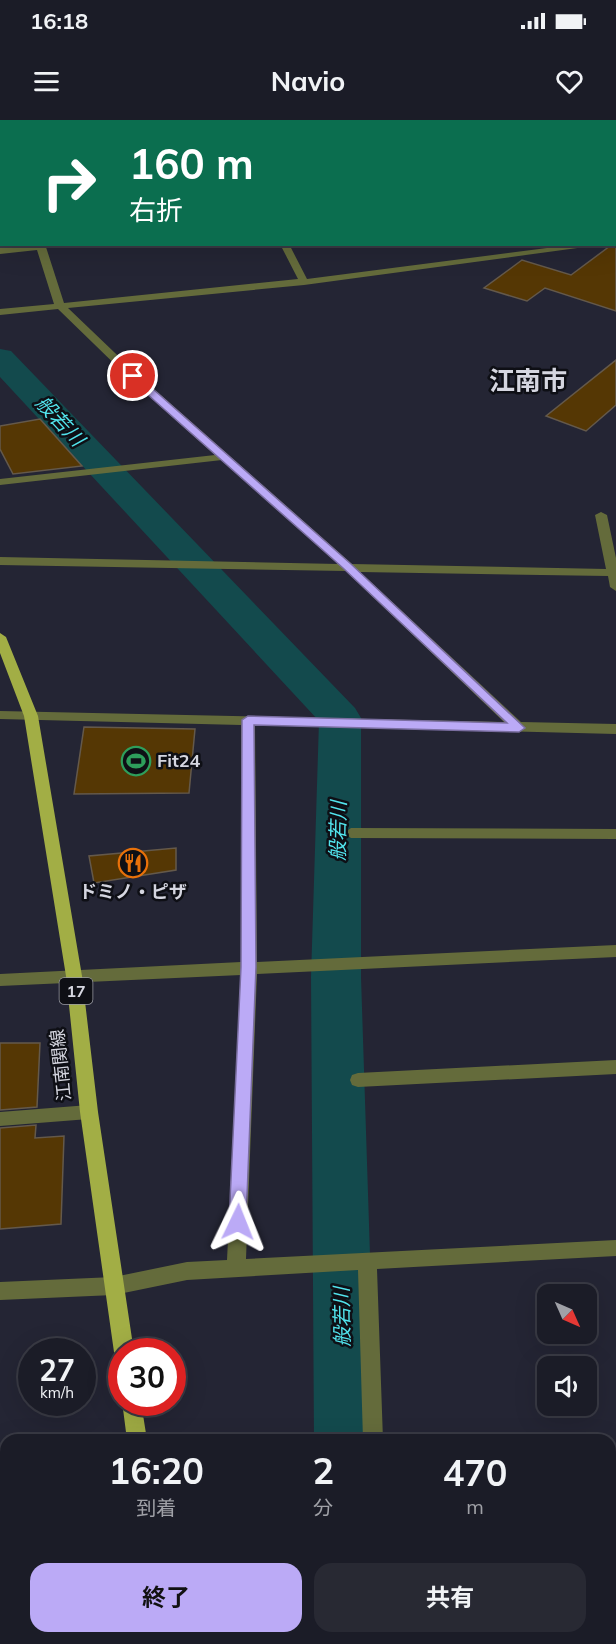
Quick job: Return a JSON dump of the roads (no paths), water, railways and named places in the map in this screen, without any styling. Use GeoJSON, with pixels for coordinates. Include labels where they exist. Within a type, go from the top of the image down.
{"type":"FeatureCollection","features":[{"type":"Feature","properties":{"kind":"main road","name":"江南関線"},"geometry":{"type":"LineString","coordinates":[[0,637],[31,716],[74,976],[89,1112],[122,1338]]}},
{"type":"Feature","properties":{"kind":"main road"},"geometry":{"type":"LineString","coordinates":[[133,1416],[136,1434]]}},
{"type":"Feature","properties":{"kind":"street"},"geometry":{"type":"LineString","coordinates":[[0,251],[41,246],[60,306],[133,376],[347,566],[519,728]]}},
{"type":"Feature","properties":{"kind":"street"},"geometry":{"type":"LineString","coordinates":[[285,246],[304,282]]}},
{"type":"Feature","properties":{"kind":"street"},"geometry":{"type":"LineString","coordinates":[[499,246],[508,258]]}},
{"type":"Feature","properties":{"kind":"street"},"geometry":{"type":"LineString","coordinates":[[0,312],[304,282],[593,246]]}},
{"type":"Feature","properties":{"kind":"street"},"geometry":{"type":"LineString","coordinates":[[0,482],[223,457]]}},
{"type":"Feature","properties":{"kind":"street"},"geometry":{"type":"LineString","coordinates":[[601,515],[616,587]]}},
{"type":"Feature","properties":{"kind":"street"},"geometry":{"type":"LineString","coordinates":[[0,561],[614,573]]}},
{"type":"Feature","properties":{"kind":"street"},"geometry":{"type":"LineString","coordinates":[[0,715],[616,729]]}},
{"type":"Feature","properties":{"kind":"street"},"geometry":{"type":"LineString","coordinates":[[236,1269],[249,967],[248,720]]}},
{"type":"Feature","properties":{"kind":"street"},"geometry":{"type":"LineString","coordinates":[[351,833],[616,834]]}},
{"type":"Feature","properties":{"kind":"street"},"geometry":{"type":"LineString","coordinates":[[0,981],[249,967],[616,951]]}},
{"type":"Feature","properties":{"kind":"street"},"geometry":{"type":"LineString","coordinates":[[358,1080],[616,1067]]}},
{"type":"Feature","properties":{"kind":"street"},"geometry":{"type":"LineString","coordinates":[[0,1119],[89,1112]]}},
{"type":"Feature","properties":{"kind":"street"},"geometry":{"type":"LineString","coordinates":[[0,1291],[114,1286],[187,1272],[616,1248]]}},
{"type":"Feature","properties":{"kind":"street"},"geometry":{"type":"LineString","coordinates":[[367,1262],[372,1434]]}},
{"type":"Feature","properties":{"kind":"waterway","name":"般若川"},"geometry":{"type":"LineString","coordinates":[[0,358],[340,718],[336,977],[345,1434]]}},
{"type":"Feature","properties":{"kind":"place","name":"Fit24"},"geometry":{"type":"Point","coordinates":[136,761]}},
{"type":"Feature","properties":{"kind":"place","name":"ドミノ・ピザ"},"geometry":{"type":"Point","coordinates":[133,863]}},
{"type":"Feature","properties":{"kind":"district","name":"江南市"},"geometry":{"type":"Point","coordinates":[528,381]}}]}
